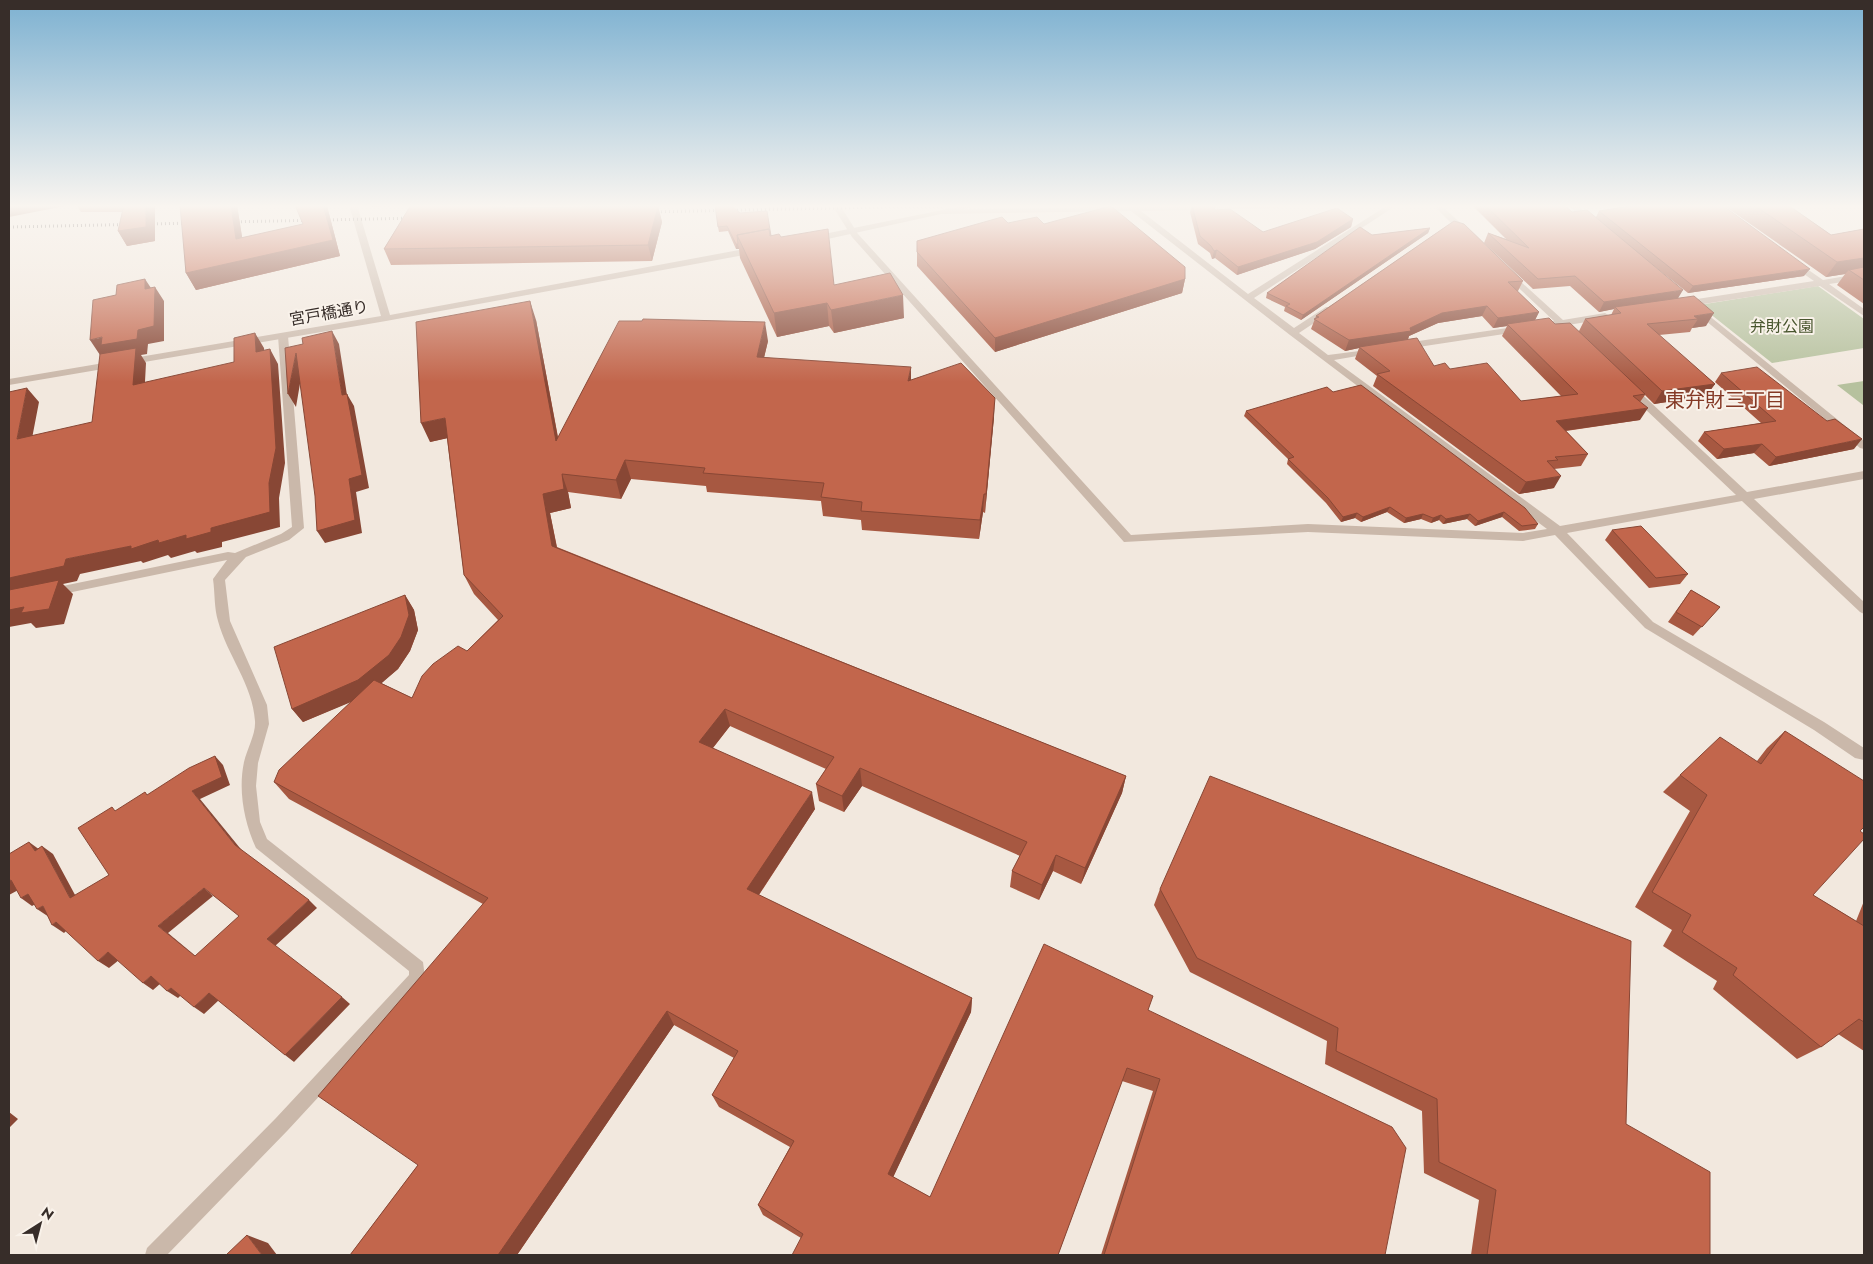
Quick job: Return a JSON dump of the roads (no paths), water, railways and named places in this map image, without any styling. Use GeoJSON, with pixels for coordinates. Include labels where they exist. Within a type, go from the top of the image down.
{"type":"FeatureCollection","features":[{"type":"Feature","properties":{"kind":"street"},"geometry":{"type":"LineString","coordinates":[[370,264],[386,318]]}},
{"type":"Feature","properties":{"kind":"street","name":"宮戸橋通り"},"geometry":{"type":"LineString","coordinates":[[9,382],[386,318],[678,264]]}},
{"type":"Feature","properties":{"kind":"street"},"geometry":{"type":"LineString","coordinates":[[882,264],[1128,539],[1308,528],[1523,537],[1864,475]]}},
{"type":"Feature","properties":{"kind":"street"},"geometry":{"type":"LineString","coordinates":[[1204,264],[1326,358],[1557,530],[1649,625],[1819,726],[1860,754],[1864,754]]}},
{"type":"Feature","properties":{"kind":"street"},"geometry":{"type":"LineString","coordinates":[[1248,298],[1301,264]]}},
{"type":"Feature","properties":{"kind":"street"},"geometry":{"type":"LineString","coordinates":[[1796,264],[1864,313]]}},
{"type":"Feature","properties":{"kind":"street"},"geometry":{"type":"LineString","coordinates":[[1502,268],[1575,337]]}},
{"type":"Feature","properties":{"kind":"street"},"geometry":{"type":"LineString","coordinates":[[1670,306],[1686,300],[1864,276]]}},
{"type":"Feature","properties":{"kind":"street"},"geometry":{"type":"LineString","coordinates":[[1686,300],[1864,446]]}},
{"type":"Feature","properties":{"kind":"street"},"geometry":{"type":"LineString","coordinates":[[1294,333],[1334,305]]}},
{"type":"Feature","properties":{"kind":"street"},"geometry":{"type":"LineString","coordinates":[[1326,358],[1612,315]]}},
{"type":"Feature","properties":{"kind":"street"},"geometry":{"type":"LineString","coordinates":[[154,1255],[282,1124],[417,978],[417,967],[261,843],[253,822],[250,786],[251,763],[262,724],[260,705],[224,621],[218,579],[243,553],[291,535],[298,528],[283,336]]}},
{"type":"Feature","properties":{"kind":"street"},"geometry":{"type":"LineString","coordinates":[[1624,384],[1864,609]]}},
{"type":"Feature","properties":{"kind":"street"},"geometry":{"type":"LineString","coordinates":[[38,595],[228,556],[237,558]]}},
{"type":"Feature","properties":{"kind":"district","name":"東弁財三丁目"},"geometry":{"type":"Point","coordinates":[1725,400]}},
{"type":"Feature","properties":{"kind":"park label","name":"弁財公園"},"geometry":{"type":"Point","coordinates":[1782,326]}}]}
